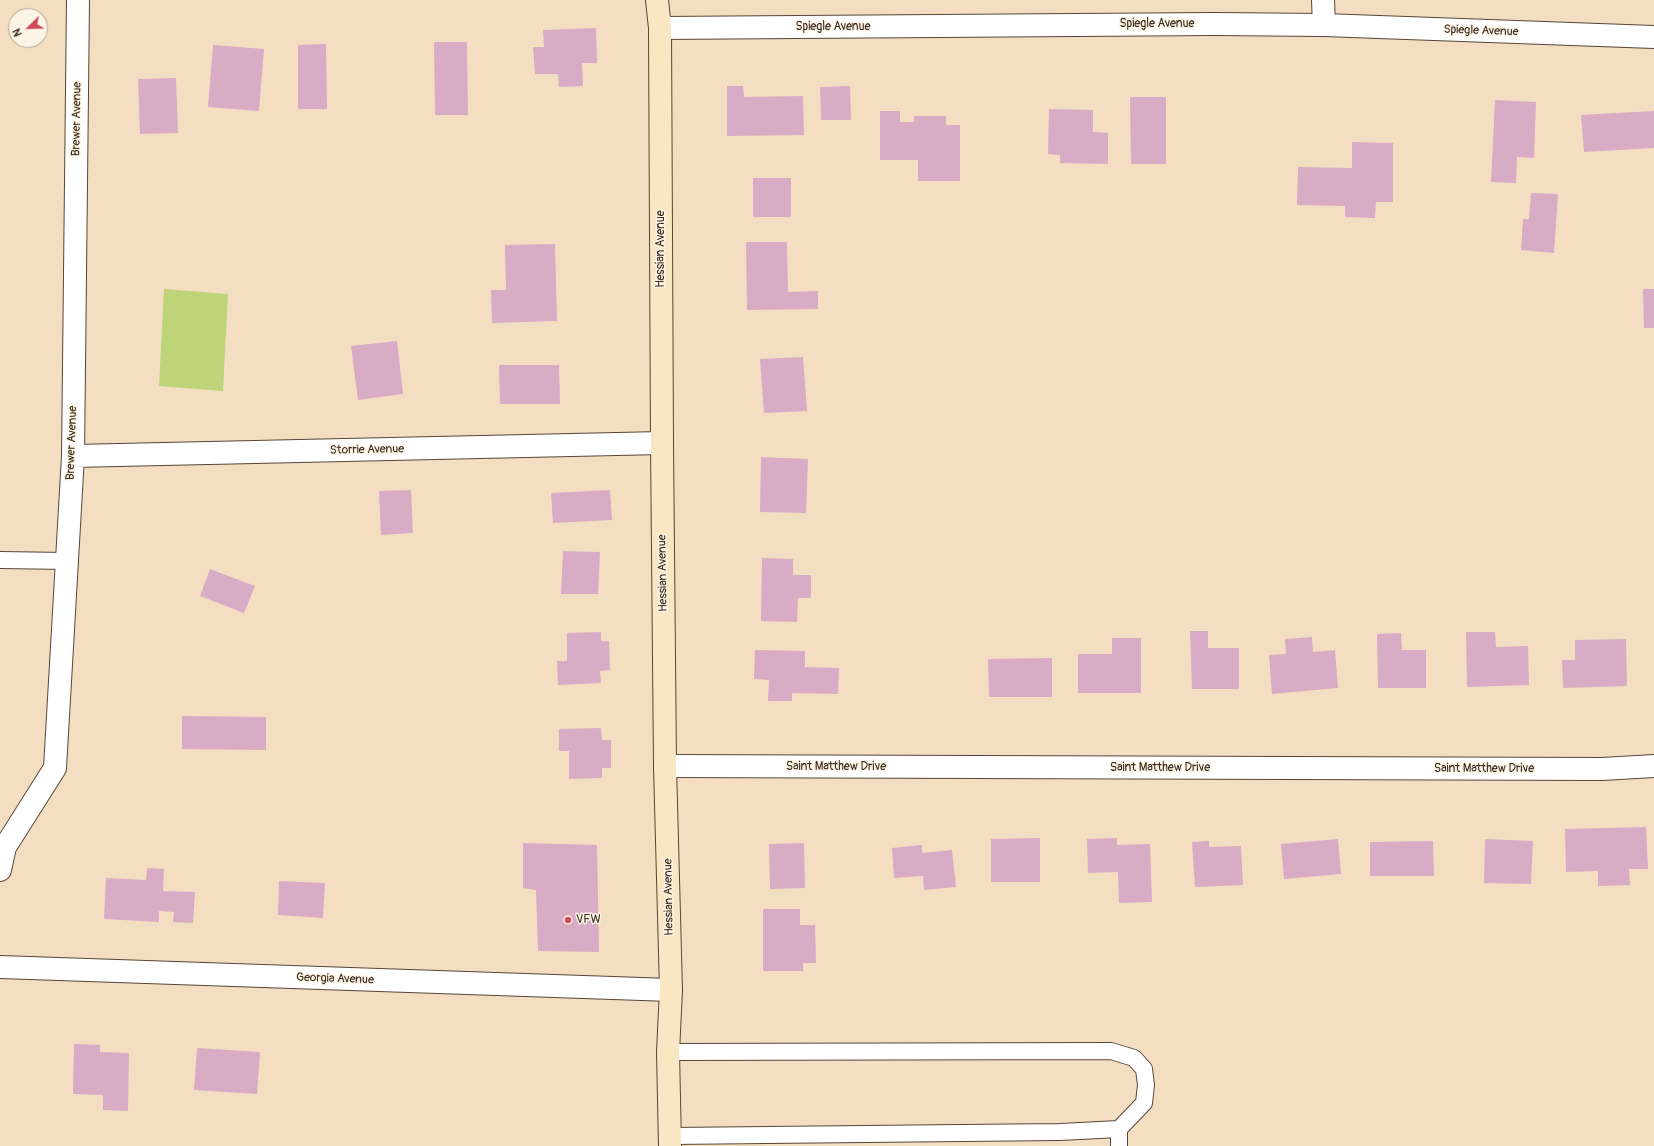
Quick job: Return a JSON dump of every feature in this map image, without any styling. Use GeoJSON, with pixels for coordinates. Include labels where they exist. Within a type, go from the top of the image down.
{"type":"FeatureCollection","features":[{"type":"Feature","properties":{"kind":"main road","name":"Hessian Avenue"},"geometry":{"type":"LineString","coordinates":[[657,0],[660,28],[665,766],[671,990],[668,1052],[670,1141]]}},
{"type":"Feature","properties":{"kind":"street","name":"Brewer Avenue"},"geometry":{"type":"LineString","coordinates":[[0,870],[5,847],[55,768],[73,456],[78,0]]}},
{"type":"Feature","properties":{"kind":"street"},"geometry":{"type":"LineString","coordinates":[[1323,0],[1324,25]]}},
{"type":"Feature","properties":{"kind":"street","name":"Spiegle Avenue"},"geometry":{"type":"LineString","coordinates":[[660,28],[1207,24],[1324,25],[1654,37]]}},
{"type":"Feature","properties":{"kind":"street","name":"Storrie Avenue"},"geometry":{"type":"LineString","coordinates":[[73,456],[662,443]]}},
{"type":"Feature","properties":{"kind":"street","name":"Saint Matthew Drive"},"geometry":{"type":"LineString","coordinates":[[665,766],[1602,769],[1654,766]]}},
{"type":"Feature","properties":{"kind":"street","name":"Georgia Avenue"},"geometry":{"type":"LineString","coordinates":[[0,967],[671,990]]}},
{"type":"Feature","properties":{"kind":"lane"},"geometry":{"type":"LineString","coordinates":[[0,560],[67,561]]}},
{"type":"Feature","properties":{"kind":"lane"},"geometry":{"type":"LineString","coordinates":[[668,1052],[1111,1051],[1134,1058],[1144,1070],[1146,1085],[1144,1103],[1119,1129],[1060,1139],[670,1141]]}},
{"type":"Feature","properties":{"kind":"lane"},"geometry":{"type":"LineString","coordinates":[[1119,1129],[1119,1146]]}},
{"type":"Feature","properties":{"kind":"green space"},"geometry":{"type":"Polygon","coordinates":[[[164,289],[228,294],[223,391],[159,386],[164,289]]]}},
{"type":"Feature","properties":{"kind":"building"},"geometry":{"type":"Polygon","coordinates":[[[596,28],[597,63],[582,63],[583,86],[559,87],[558,74],[535,74],[533,47],[544,47],[543,30],[596,28]]]}},
{"type":"Feature","properties":{"kind":"building"},"geometry":{"type":"Polygon","coordinates":[[[434,42],[467,42],[468,115],[435,115],[434,42]]]}},
{"type":"Feature","properties":{"kind":"building"},"geometry":{"type":"Polygon","coordinates":[[[326,44],[327,109],[298,109],[298,45],[326,44]]]}},
{"type":"Feature","properties":{"kind":"building"},"geometry":{"type":"Polygon","coordinates":[[[213,45],[264,49],[259,111],[208,107],[213,45]]]}},
{"type":"Feature","properties":{"kind":"building"},"geometry":{"type":"Polygon","coordinates":[[[176,78],[178,133],[140,134],[138,79],[176,78]]]}},
{"type":"Feature","properties":{"kind":"building"},"geometry":{"type":"Polygon","coordinates":[[[727,86],[743,86],[744,97],[803,96],[804,135],[727,136],[727,86]]]}},
{"type":"Feature","properties":{"kind":"building"},"geometry":{"type":"Polygon","coordinates":[[[850,86],[851,120],[821,120],[820,87],[850,86]]]}},
{"type":"Feature","properties":{"kind":"building"},"geometry":{"type":"Polygon","coordinates":[[[1130,97],[1166,97],[1166,164],[1131,164],[1130,97]]]}},
{"type":"Feature","properties":{"kind":"building"},"geometry":{"type":"Polygon","coordinates":[[[1495,100],[1536,102],[1534,158],[1517,157],[1516,183],[1491,182],[1495,100]]]}},
{"type":"Feature","properties":{"kind":"building"},"geometry":{"type":"Polygon","coordinates":[[[1049,109],[1093,110],[1093,132],[1108,133],[1108,164],[1060,163],[1060,155],[1048,154],[1049,109]]]}},
{"type":"Feature","properties":{"kind":"building"},"geometry":{"type":"Polygon","coordinates":[[[880,111],[900,111],[900,122],[914,122],[914,116],[946,116],[946,125],[960,125],[960,181],[918,181],[918,160],[880,160],[880,111]]]}},
{"type":"Feature","properties":{"kind":"building"},"geometry":{"type":"Polygon","coordinates":[[[1654,111],[1654,148],[1584,152],[1581,115],[1654,111]]]}},
{"type":"Feature","properties":{"kind":"building"},"geometry":{"type":"Polygon","coordinates":[[[1352,142],[1393,143],[1393,202],[1376,202],[1375,218],[1345,217],[1345,206],[1297,205],[1298,167],[1352,168],[1352,142]]]}},
{"type":"Feature","properties":{"kind":"building"},"geometry":{"type":"Polygon","coordinates":[[[753,178],[791,178],[791,217],[753,217],[753,178]]]}},
{"type":"Feature","properties":{"kind":"building"},"geometry":{"type":"Polygon","coordinates":[[[1531,193],[1558,194],[1554,253],[1521,250],[1523,219],[1529,219],[1531,193]]]}},
{"type":"Feature","properties":{"kind":"building"},"geometry":{"type":"Polygon","coordinates":[[[746,242],[787,242],[788,292],[818,291],[818,309],[747,310],[746,242]]]}},
{"type":"Feature","properties":{"kind":"building"},"geometry":{"type":"Polygon","coordinates":[[[555,244],[557,321],[492,323],[491,290],[506,290],[505,245],[555,244]]]}},
{"type":"Feature","properties":{"kind":"building"},"geometry":{"type":"Polygon","coordinates":[[[1643,289],[1654,289],[1654,328],[1644,328],[1643,289]]]}},
{"type":"Feature","properties":{"kind":"building"},"geometry":{"type":"Polygon","coordinates":[[[397,341],[403,394],[358,400],[351,346],[397,341]]]}},
{"type":"Feature","properties":{"kind":"building"},"geometry":{"type":"Polygon","coordinates":[[[803,357],[807,411],[764,413],[760,359],[803,357]]]}},
{"type":"Feature","properties":{"kind":"building"},"geometry":{"type":"Polygon","coordinates":[[[499,365],[559,365],[560,404],[500,404],[499,365]]]}},
{"type":"Feature","properties":{"kind":"building"},"geometry":{"type":"Polygon","coordinates":[[[761,457],[808,459],[806,513],[760,512],[761,457]]]}},
{"type":"Feature","properties":{"kind":"building"},"geometry":{"type":"Polygon","coordinates":[[[411,490],[413,533],[381,535],[379,491],[411,490]]]}},
{"type":"Feature","properties":{"kind":"building"},"geometry":{"type":"Polygon","coordinates":[[[610,490],[612,520],[553,523],[551,493],[610,490]]]}},
{"type":"Feature","properties":{"kind":"building"},"geometry":{"type":"Polygon","coordinates":[[[563,551],[600,552],[598,594],[561,594],[563,551]]]}},
{"type":"Feature","properties":{"kind":"building"},"geometry":{"type":"Polygon","coordinates":[[[762,558],[793,559],[793,575],[811,575],[811,598],[798,598],[797,622],[761,621],[762,558]]]}},
{"type":"Feature","properties":{"kind":"building"},"geometry":{"type":"Polygon","coordinates":[[[210,569],[255,586],[244,613],[200,596],[210,569]]]}},
{"type":"Feature","properties":{"kind":"building"},"geometry":{"type":"Polygon","coordinates":[[[1190,631],[1208,631],[1208,648],[1239,648],[1239,689],[1192,689],[1190,631]]]}},
{"type":"Feature","properties":{"kind":"building"},"geometry":{"type":"Polygon","coordinates":[[[601,632],[601,641],[609,641],[610,670],[600,671],[601,683],[558,685],[557,661],[567,661],[567,633],[601,632]]]}},
{"type":"Feature","properties":{"kind":"building"},"geometry":{"type":"Polygon","coordinates":[[[1466,632],[1495,632],[1496,647],[1528,646],[1529,685],[1467,687],[1466,632]]]}},
{"type":"Feature","properties":{"kind":"building"},"geometry":{"type":"Polygon","coordinates":[[[1401,633],[1402,650],[1426,650],[1426,688],[1378,688],[1377,634],[1401,633]]]}},
{"type":"Feature","properties":{"kind":"building"},"geometry":{"type":"Polygon","coordinates":[[[1312,637],[1313,652],[1335,650],[1338,688],[1272,694],[1269,655],[1286,654],[1285,639],[1312,637]]]}},
{"type":"Feature","properties":{"kind":"building"},"geometry":{"type":"Polygon","coordinates":[[[1112,638],[1141,638],[1141,693],[1078,693],[1078,654],[1112,654],[1112,638]]]}},
{"type":"Feature","properties":{"kind":"building"},"geometry":{"type":"Polygon","coordinates":[[[1626,639],[1627,686],[1563,688],[1562,660],[1575,660],[1575,640],[1626,639]]]}},
{"type":"Feature","properties":{"kind":"building"},"geometry":{"type":"Polygon","coordinates":[[[755,650],[805,651],[805,667],[839,668],[838,694],[792,693],[792,701],[768,701],[769,680],[754,679],[755,650]]]}},
{"type":"Feature","properties":{"kind":"building"},"geometry":{"type":"Polygon","coordinates":[[[1052,658],[1052,697],[989,697],[988,659],[1052,658]]]}},
{"type":"Feature","properties":{"kind":"building"},"geometry":{"type":"Polygon","coordinates":[[[182,716],[266,717],[266,750],[182,749],[182,716]]]}},
{"type":"Feature","properties":{"kind":"building"},"geometry":{"type":"Polygon","coordinates":[[[601,728],[602,740],[611,740],[611,768],[602,768],[602,778],[569,779],[569,751],[559,751],[559,729],[601,728]]]}},
{"type":"Feature","properties":{"kind":"building"},"geometry":{"type":"Polygon","coordinates":[[[1646,827],[1648,869],[1629,869],[1630,885],[1598,886],[1598,871],[1566,872],[1565,829],[1646,827]]]}},
{"type":"Feature","properties":{"kind":"building"},"geometry":{"type":"Polygon","coordinates":[[[1040,838],[1040,882],[991,882],[991,839],[1040,838]]]}},
{"type":"Feature","properties":{"kind":"building"},"geometry":{"type":"Polygon","coordinates":[[[1117,838],[1117,845],[1150,844],[1152,902],[1119,903],[1118,872],[1088,873],[1087,839],[1117,838]]]}},
{"type":"Feature","properties":{"kind":"building"},"geometry":{"type":"Polygon","coordinates":[[[1338,839],[1341,874],[1284,879],[1281,844],[1338,839]]]}},
{"type":"Feature","properties":{"kind":"building"},"geometry":{"type":"Polygon","coordinates":[[[1485,839],[1533,841],[1531,884],[1484,883],[1485,839]]]}},
{"type":"Feature","properties":{"kind":"building"},"geometry":{"type":"Polygon","coordinates":[[[1209,841],[1209,847],[1241,846],[1243,885],[1195,887],[1192,842],[1209,841]]]}},
{"type":"Feature","properties":{"kind":"building"},"geometry":{"type":"Polygon","coordinates":[[[1433,841],[1434,876],[1370,876],[1370,842],[1433,841]]]}},
{"type":"Feature","properties":{"kind":"building","name":"VFW"},"geometry":{"type":"Polygon","coordinates":[[[523,843],[597,845],[599,952],[538,951],[536,890],[523,888],[523,843]]]}},
{"type":"Feature","properties":{"kind":"building"},"geometry":{"type":"Polygon","coordinates":[[[804,843],[805,888],[770,889],[769,844],[804,843]]]}},
{"type":"Feature","properties":{"kind":"building"},"geometry":{"type":"Polygon","coordinates":[[[922,845],[922,853],[952,850],[956,887],[924,890],[923,876],[894,878],[892,848],[922,845]]]}},
{"type":"Feature","properties":{"kind":"building"},"geometry":{"type":"Polygon","coordinates":[[[147,868],[164,869],[163,891],[195,892],[193,923],[173,922],[174,912],[159,911],[159,922],[104,919],[106,878],[146,880],[147,868]]]}},
{"type":"Feature","properties":{"kind":"building"},"geometry":{"type":"Polygon","coordinates":[[[279,881],[325,883],[323,918],[278,915],[279,881]]]}},
{"type":"Feature","properties":{"kind":"building"},"geometry":{"type":"Polygon","coordinates":[[[763,909],[800,909],[800,925],[815,925],[816,963],[803,963],[803,971],[763,971],[763,909]]]}},
{"type":"Feature","properties":{"kind":"building"},"geometry":{"type":"Polygon","coordinates":[[[74,1044],[100,1045],[100,1052],[129,1053],[128,1111],[103,1110],[103,1095],[73,1094],[74,1044]]]}},
{"type":"Feature","properties":{"kind":"building"},"geometry":{"type":"Polygon","coordinates":[[[197,1048],[260,1052],[257,1094],[194,1090],[197,1048]]]}},
{"type":"Feature","properties":{"kind":"place","name":"VFW"},"geometry":{"type":"Point","coordinates":[568,920]}}]}
